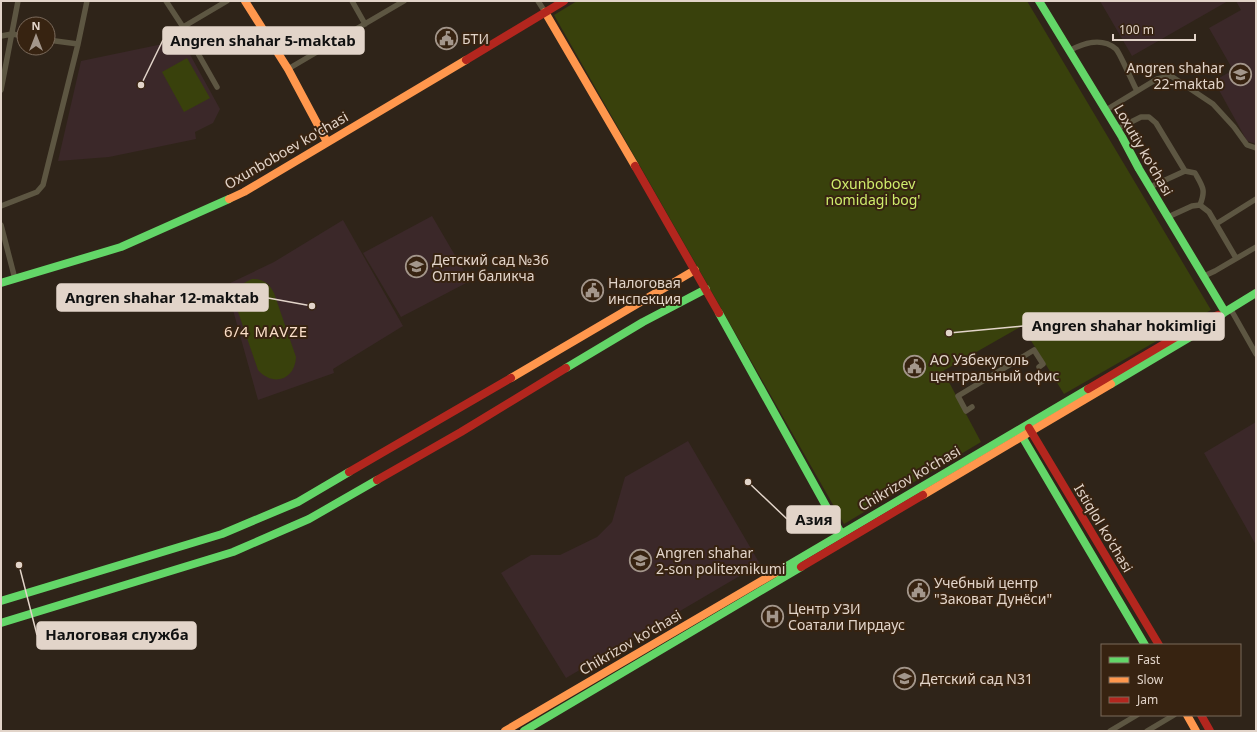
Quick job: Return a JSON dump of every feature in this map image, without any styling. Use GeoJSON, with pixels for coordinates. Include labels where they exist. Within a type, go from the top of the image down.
{"type":"FeatureCollection","features":[{"type":"Feature","properties":{"kind":"main road"},"geometry":{"type":"LineString","coordinates":[[245,1],[288,69],[327,142]]}},
{"type":"Feature","properties":{"kind":"main road","name":"Oxunboboev ko'chasi"},"geometry":{"type":"LineString","coordinates":[[1,283],[121,247],[244,192],[564,1]]}},
{"type":"Feature","properties":{"kind":"main road","name":"Loxutiy ko'chasi"},"geometry":{"type":"LineString","coordinates":[[1039,1],[1106,110],[1150,187],[1204,276],[1228,310]]}},
{"type":"Feature","properties":{"kind":"main road"},"geometry":{"type":"LineString","coordinates":[[545,12],[706,289],[841,533]]}},
{"type":"Feature","properties":{"kind":"main road"},"geometry":{"type":"LineString","coordinates":[[1,601],[222,534],[298,502],[695,270]]}},
{"type":"Feature","properties":{"kind":"main road"},"geometry":{"type":"LineString","coordinates":[[1,623],[233,552],[308,519],[461,432],[643,322],[706,289]]}},
{"type":"Feature","properties":{"kind":"main road","name":"Chikrizov ko'chasi"},"geometry":{"type":"LineString","coordinates":[[505,731],[1203,321],[1228,310],[1256,293]]}},
{"type":"Feature","properties":{"kind":"main road","name":"Chikrizov ko'chasi"},"geometry":{"type":"LineString","coordinates":[[524,731],[1207,327],[1228,310]]}},
{"type":"Feature","properties":{"kind":"main road","name":"Istiqlol ko'chasi"},"geometry":{"type":"LineString","coordinates":[[1027,424],[1158,644]]}},
{"type":"Feature","properties":{"kind":"main road","name":"Istiqlol ko'chasi"},"geometry":{"type":"LineString","coordinates":[[1018,429],[1144,644]]}},
{"type":"Feature","properties":{"kind":"main road"},"geometry":{"type":"LineString","coordinates":[[993,444],[998,451]]}},
{"type":"Feature","properties":{"kind":"main road"},"geometry":{"type":"LineString","coordinates":[[1188,716],[1196,731]]}},
{"type":"Feature","properties":{"kind":"main road"},"geometry":{"type":"LineString","coordinates":[[1202,716],[1210,731]]}},
{"type":"Feature","properties":{"kind":"street"},"geometry":{"type":"LineString","coordinates":[[1,90],[18,1]]}},
{"type":"Feature","properties":{"kind":"street"},"geometry":{"type":"LineString","coordinates":[[1,206],[37,192],[43,185],[78,44],[87,1]]}},
{"type":"Feature","properties":{"kind":"street"},"geometry":{"type":"LineString","coordinates":[[166,1],[218,87]]}},
{"type":"Feature","properties":{"kind":"street"},"geometry":{"type":"LineString","coordinates":[[183,27],[228,1]]}},
{"type":"Feature","properties":{"kind":"street"},"geometry":{"type":"LineString","coordinates":[[352,1],[365,24]]}},
{"type":"Feature","properties":{"kind":"street"},"geometry":{"type":"LineString","coordinates":[[288,69],[404,1]]}},
{"type":"Feature","properties":{"kind":"street"},"geometry":{"type":"LineString","coordinates":[[538,1],[545,12]]}},
{"type":"Feature","properties":{"kind":"street"},"geometry":{"type":"LineString","coordinates":[[1,36],[16,35]]}},
{"type":"Feature","properties":{"kind":"street"},"geometry":{"type":"LineString","coordinates":[[56,41],[78,44]]}},
{"type":"Feature","properties":{"kind":"street"},"geometry":{"type":"LineString","coordinates":[[1069,51],[1087,42],[1104,43],[1116,50],[1137,91]]}},
{"type":"Feature","properties":{"kind":"street"},"geometry":{"type":"LineString","coordinates":[[1106,110],[1157,79],[1171,76],[1213,104],[1234,127],[1247,145],[1256,148]]}},
{"type":"Feature","properties":{"kind":"street"},"geometry":{"type":"LineString","coordinates":[[1117,129],[1141,117],[1149,117],[1156,123],[1185,171]]}},
{"type":"Feature","properties":{"kind":"street"},"geometry":{"type":"LineString","coordinates":[[1150,187],[1185,171],[1195,173],[1201,183],[1204,195],[1200,205]]}},
{"type":"Feature","properties":{"kind":"street"},"geometry":{"type":"LineString","coordinates":[[1216,224],[1256,199]]}},
{"type":"Feature","properties":{"kind":"street"},"geometry":{"type":"LineString","coordinates":[[1168,217],[1192,206],[1200,205],[1209,212],[1236,258]]}},
{"type":"Feature","properties":{"kind":"street"},"geometry":{"type":"LineString","coordinates":[[1,225],[15,279]]}},
{"type":"Feature","properties":{"kind":"street"},"geometry":{"type":"LineString","coordinates":[[1204,276],[1256,247]]}},
{"type":"Feature","properties":{"kind":"street"},"geometry":{"type":"LineString","coordinates":[[1228,310],[1256,354]]}},
{"type":"Feature","properties":{"kind":"street"},"geometry":{"type":"LineString","coordinates":[[972,407],[966,411],[958,396],[1034,350],[1043,364],[1038,367]]}},
{"type":"Feature","properties":{"kind":"street"},"geometry":{"type":"LineString","coordinates":[[1110,731],[1134,716]]}},
{"type":"Feature","properties":{"kind":"street"},"geometry":{"type":"LineString","coordinates":[[1147,731],[1172,716]]}},
{"type":"Feature","properties":{"kind":"shaded area"},"geometry":{"type":"Polygon","coordinates":[[[1100,1],[1228,1],[1132,56],[1100,1]]]}},
{"type":"Feature","properties":{"kind":"shaded area","name":"Angren shahar 22-maktab"},"geometry":{"type":"Polygon","coordinates":[[[1236,1],[1256,1],[1256,144],[1247,141],[1214,81],[1233,70],[1209,28],[1241,10],[1236,1]]]}},
{"type":"Feature","properties":{"kind":"shaded area"},"geometry":{"type":"Polygon","coordinates":[[[182,40],[220,109],[213,123],[195,132],[196,139],[109,157],[58,161],[81,61],[182,40]]]}},
{"type":"Feature","properties":{"kind":"shaded area","name":"Детский сад №36 Олтин баликча"},"geometry":{"type":"Polygon","coordinates":[[[432,216],[470,281],[401,317],[363,253],[432,216]]]}},
{"type":"Feature","properties":{"kind":"shaded area"},"geometry":{"type":"Polygon","coordinates":[[[343,220],[403,326],[333,369],[334,373],[258,400],[226,285],[274,262],[343,220]]]}},
{"type":"Feature","properties":{"kind":"shaded area"},"geometry":{"type":"Polygon","coordinates":[[[1256,422],[1256,545],[1204,453],[1256,422]]]}},
{"type":"Feature","properties":{"kind":"shaded area","name":"Angren shahar 2-son politexnikumi"},"geometry":{"type":"Polygon","coordinates":[[[688,441],[760,564],[566,678],[501,573],[531,555],[560,555],[597,537],[612,522],[625,477],[688,441]]]}},
{"type":"Feature","properties":{"kind":"green space","name":"Oxunboboev nomidagi bog'"},"geometry":{"type":"Polygon","coordinates":[[[577,1],[1027,1],[1211,310],[1064,394],[1022,326],[943,371],[981,442],[844,524],[554,15],[577,1]]]}},
{"type":"Feature","properties":{"kind":"green space"},"geometry":{"type":"Polygon","coordinates":[[[187,58],[210,98],[184,112],[162,72],[187,58]]]}},
{"type":"Feature","properties":{"kind":"green space"},"geometry":{"type":"Polygon","coordinates":[[[252,279],[268,284],[274,293],[296,357],[295,365],[292,371],[287,376],[282,378],[270,378],[258,370],[236,306],[238,289],[244,283],[252,279]]]}},
{"type":"Feature","properties":{"kind":"traffic: fast"},"geometry":{"type":"LineString","coordinates":[[1039,1],[1122,137],[1139,169],[1225,312]]}},
{"type":"Feature","properties":{"kind":"traffic: fast"},"geometry":{"type":"LineString","coordinates":[[1,283],[121,247],[229,199]]}},
{"type":"Feature","properties":{"kind":"traffic: fast"},"geometry":{"type":"LineString","coordinates":[[566,368],[643,322],[706,289]]}},
{"type":"Feature","properties":{"kind":"traffic: fast"},"geometry":{"type":"LineString","coordinates":[[1111,384],[1207,327],[1225,312],[1256,293]]}},
{"type":"Feature","properties":{"kind":"traffic: fast"},"geometry":{"type":"LineString","coordinates":[[719,313],[841,533]]}},
{"type":"Feature","properties":{"kind":"traffic: fast"},"geometry":{"type":"LineString","coordinates":[[775,573],[1088,389]]}},
{"type":"Feature","properties":{"kind":"traffic: fast"},"geometry":{"type":"LineString","coordinates":[[1020,433],[1144,644]]}},
{"type":"Feature","properties":{"kind":"traffic: fast"},"geometry":{"type":"LineString","coordinates":[[1,601],[222,534],[298,502],[349,472]]}},
{"type":"Feature","properties":{"kind":"traffic: fast"},"geometry":{"type":"LineString","coordinates":[[1,623],[233,552],[309,519],[377,480]]}},
{"type":"Feature","properties":{"kind":"traffic: fast"},"geometry":{"type":"LineString","coordinates":[[524,731],[801,567]]}},
{"type":"Feature","properties":{"kind":"traffic: slow"},"geometry":{"type":"LineString","coordinates":[[245,1],[288,69],[327,142]]}},
{"type":"Feature","properties":{"kind":"traffic: slow"},"geometry":{"type":"LineString","coordinates":[[545,12],[635,166]]}},
{"type":"Feature","properties":{"kind":"traffic: slow"},"geometry":{"type":"LineString","coordinates":[[229,199],[244,192],[466,60]]}},
{"type":"Feature","properties":{"kind":"traffic: slow"},"geometry":{"type":"LineString","coordinates":[[511,378],[695,270]]}},
{"type":"Feature","properties":{"kind":"traffic: slow"},"geometry":{"type":"LineString","coordinates":[[923,495],[1111,384]]}},
{"type":"Feature","properties":{"kind":"traffic: slow"},"geometry":{"type":"LineString","coordinates":[[505,731],[775,573]]}},
{"type":"Feature","properties":{"kind":"traffic: slow"},"geometry":{"type":"LineString","coordinates":[[1188,716],[1196,731]]}},
{"type":"Feature","properties":{"kind":"traffic: jam"},"geometry":{"type":"LineString","coordinates":[[466,60],[564,1]]}},
{"type":"Feature","properties":{"kind":"traffic: jam"},"geometry":{"type":"LineString","coordinates":[[635,166],[719,313]]}},
{"type":"Feature","properties":{"kind":"traffic: jam"},"geometry":{"type":"LineString","coordinates":[[1088,389],[1203,321],[1218,315]]}},
{"type":"Feature","properties":{"kind":"traffic: jam"},"geometry":{"type":"LineString","coordinates":[[377,480],[461,432],[566,368]]}},
{"type":"Feature","properties":{"kind":"traffic: jam"},"geometry":{"type":"LineString","coordinates":[[349,472],[511,378]]}},
{"type":"Feature","properties":{"kind":"traffic: jam"},"geometry":{"type":"LineString","coordinates":[[1029,428],[1158,644]]}},
{"type":"Feature","properties":{"kind":"traffic: jam"},"geometry":{"type":"LineString","coordinates":[[801,567],[923,495]]}},
{"type":"Feature","properties":{"kind":"traffic: jam"},"geometry":{"type":"LineString","coordinates":[[1202,716],[1210,731]]}},
{"type":"Feature","properties":{"kind":"place","name":"БТИ"},"geometry":{"type":"Point","coordinates":[447,38]}},
{"type":"Feature","properties":{"kind":"place","name":"Angren shahar 22-maktab"},"geometry":{"type":"Point","coordinates":[1240,75]}},
{"type":"Feature","properties":{"kind":"place","name":"Angren shahar 5-maktab"},"geometry":{"type":"Point","coordinates":[141,85]}},
{"type":"Feature","properties":{"kind":"place","name":"Детский сад №36 Олтин баликча"},"geometry":{"type":"Point","coordinates":[417,267]}},
{"type":"Feature","properties":{"kind":"place","name":"Налоговая инспекция"},"geometry":{"type":"Point","coordinates":[592,290]}},
{"type":"Feature","properties":{"kind":"place","name":"Angren shahar 12-maktab"},"geometry":{"type":"Point","coordinates":[312,306]}},
{"type":"Feature","properties":{"kind":"place","name":"Angren shahar hokimligi"},"geometry":{"type":"Point","coordinates":[949,333]}},
{"type":"Feature","properties":{"kind":"place","name":"АО Узбекуголь центральный офис"},"geometry":{"type":"Point","coordinates":[915,367]}},
{"type":"Feature","properties":{"kind":"place","name":"Азия"},"geometry":{"type":"Point","coordinates":[748,482]}},
{"type":"Feature","properties":{"kind":"place","name":"Angren shahar 2-son politexnikumi"},"geometry":{"type":"Point","coordinates":[640,560]}},
{"type":"Feature","properties":{"kind":"place","name":"Налоговая служба"},"geometry":{"type":"Point","coordinates":[19,565]}},
{"type":"Feature","properties":{"kind":"place","name":"Учебный центр \"Заковат Дунёси\""},"geometry":{"type":"Point","coordinates":[919,590]}},
{"type":"Feature","properties":{"kind":"place","name":"Центр УЗИ Соатали Пирдаус"},"geometry":{"type":"Point","coordinates":[772,616]}},
{"type":"Feature","properties":{"kind":"place","name":"Детский сад N31"},"geometry":{"type":"Point","coordinates":[905,678]}},
{"type":"Feature","properties":{"kind":"district","name":"6/4 MAVZE"},"geometry":{"type":"Point","coordinates":[266,331]}}]}
